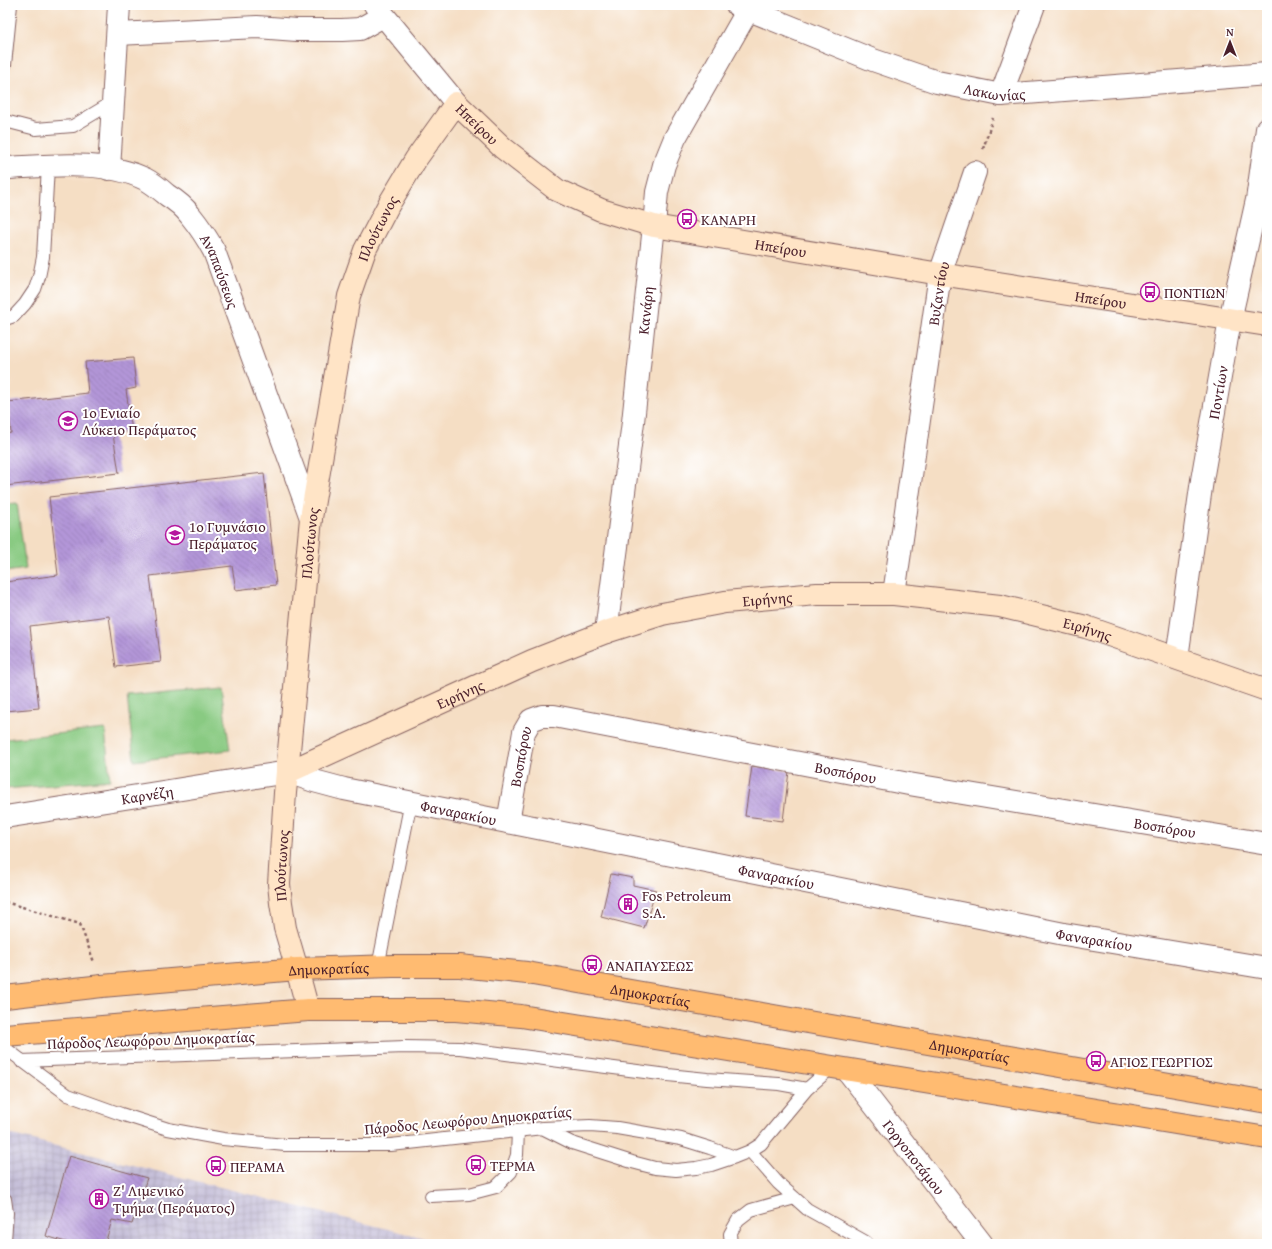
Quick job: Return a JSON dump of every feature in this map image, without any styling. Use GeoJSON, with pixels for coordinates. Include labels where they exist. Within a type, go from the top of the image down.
{"type":"FeatureCollection","features":[{"type":"Feature","properties":{"kind":"main road","name":"Δημοκρατίας"},"geometry":{"type":"LineString","coordinates":[[5,997],[102,986],[297,969],[393,966],[460,966],[527,973],[1267,1102]]}},
{"type":"Feature","properties":{"kind":"main road"},"geometry":{"type":"LineString","coordinates":[[5,1035],[308,1010],[456,1010],[521,1016],[1267,1138]]}},
{"type":"Feature","properties":{"kind":"street"},"geometry":{"type":"LineString","coordinates":[[109,169],[119,5]]}},
{"type":"Feature","properties":{"kind":"street"},"geometry":{"type":"LineString","coordinates":[[1001,95],[1034,5]]}},
{"type":"Feature","properties":{"kind":"street","name":"Λακωνίας"},"geometry":{"type":"LineString","coordinates":[[742,7],[873,60],[930,80],[1001,95],[1267,74]]}},
{"type":"Feature","properties":{"kind":"street","name":"Κανάρη"},"geometry":{"type":"LineString","coordinates":[[606,632],[633,422],[657,192],[664,165],[675,138],[742,7]]}},
{"type":"Feature","properties":{"kind":"street"},"geometry":{"type":"LineString","coordinates":[[118,34],[257,27],[297,30],[360,29],[379,10]]}},
{"type":"Feature","properties":{"kind":"street","name":"Ηπείρου"},"geometry":{"type":"LineString","coordinates":[[379,10],[456,103],[503,148],[557,190],[601,210],[654,226],[940,274],[1267,325]]}},
{"type":"Feature","properties":{"kind":"street","name":"Πλούτωνος"},"geometry":{"type":"LineString","coordinates":[[308,1010],[285,928],[279,884],[311,518],[349,296],[365,250],[389,204],[416,159],[456,103]]}},
{"type":"Feature","properties":{"kind":"street","name":"Ποντίων"},"geometry":{"type":"LineString","coordinates":[[1177,658],[1202,480],[1230,320],[1262,200],[1267,129]]}},
{"type":"Feature","properties":{"kind":"street","name":"Αναπαύσεως"},"geometry":{"type":"LineString","coordinates":[[5,168],[89,166],[127,173],[144,179],[173,199],[189,213],[214,251],[311,518]]}},
{"type":"Feature","properties":{"kind":"street","name":"Βυζαντίου"},"geometry":{"type":"LineString","coordinates":[[894,594],[940,274],[975,172]]}},
{"type":"Feature","properties":{"kind":"street","name":"Ειρήνης"},"geometry":{"type":"LineString","coordinates":[[288,772],[532,662],[606,632],[662,614],[725,602],[817,594],[894,594],[1000,606],[1086,626],[1267,690]]}},
{"type":"Feature","properties":{"kind":"street","name":"Βοσπόρου"},"geometry":{"type":"LineString","coordinates":[[508,822],[524,732],[531,720],[542,716],[554,716],[909,784],[1267,844]]}},
{"type":"Feature","properties":{"kind":"street","name":"Φαναρακίου"},"geometry":{"type":"LineString","coordinates":[[288,772],[344,789],[804,880],[1064,934],[1267,968]]}},
{"type":"Feature","properties":{"kind":"street","name":"Καρνέζη"},"geometry":{"type":"LineString","coordinates":[[6,817],[288,772]]}},
{"type":"Feature","properties":{"kind":"street","name":"Γοργοποτάμου"},"geometry":{"type":"LineString","coordinates":[[839,1069],[982,1244]]}},
{"type":"Feature","properties":{"kind":"lane"},"geometry":{"type":"LineString","coordinates":[[5,65],[11,5]]}},
{"type":"Feature","properties":{"kind":"lane"},"geometry":{"type":"LineString","coordinates":[[5,121],[36,129],[73,126],[113,102]]}},
{"type":"Feature","properties":{"kind":"lane"},"geometry":{"type":"LineString","coordinates":[[5,319],[14,316],[25,304],[35,289],[39,277],[43,257],[48,166]]}},
{"type":"Feature","properties":{"kind":"lane"},"geometry":{"type":"LineString","coordinates":[[378,967],[410,801]]}},
{"type":"Feature","properties":{"kind":"lane","name":"Πάροδος Λεωφόρου Δημοκρατίας"},"geometry":{"type":"LineString","coordinates":[[21,1061],[405,1047],[460,1048],[668,1075],[779,1084],[807,1089]]}},
{"type":"Feature","properties":{"kind":"lane","name":"Πάροδος Λεωφόρου Δημοκρατίας"},"geometry":{"type":"LineString","coordinates":[[5,1048],[68,1095],[168,1129],[223,1139],[285,1144],[391,1145],[543,1128],[590,1126],[617,1128],[681,1139],[735,1157]]}},
{"type":"Feature","properties":{"kind":"lane"},"geometry":{"type":"LineString","coordinates":[[543,1128],[572,1143],[632,1162],[655,1168],[676,1170],[696,1168],[735,1157],[750,1151],[761,1144],[807,1089],[839,1069]]}},
{"type":"Feature","properties":{"kind":"lane"},"geometry":{"type":"LineString","coordinates":[[431,1196],[469,1194],[496,1187],[511,1172],[517,1155],[518,1131]]}},
{"type":"Feature","properties":{"kind":"lane"},"geometry":{"type":"LineString","coordinates":[[750,1151],[778,1183],[807,1209],[866,1242],[867,1244]]}},
{"type":"Feature","properties":{"kind":"lane"},"geometry":{"type":"LineString","coordinates":[[731,1244],[730,1234],[738,1220],[750,1210],[795,1198]]}},
{"type":"Feature","properties":{"kind":"lane"},"geometry":{"type":"LineString","coordinates":[[5,1199],[7,1213],[5,1240]]}},
{"type":"Feature","properties":{"kind":"path"},"geometry":{"type":"LineString","coordinates":[[975,172],[1001,95]]}},
{"type":"Feature","properties":{"kind":"path"},"geometry":{"type":"LineString","coordinates":[[5,902],[80,924],[102,986]]}},
{"type":"Feature","properties":{"kind":"shaded area"},"geometry":{"type":"Polygon","coordinates":[[[5,1133],[448,1244],[5,1244],[5,1133]]]}},
{"type":"Feature","properties":{"kind":"green space"},"geometry":{"type":"Polygon","coordinates":[[[17,503],[26,569],[5,572],[5,504],[17,503]]]}},
{"type":"Feature","properties":{"kind":"green space"},"geometry":{"type":"Polygon","coordinates":[[[221,687],[230,750],[134,761],[127,696],[221,687]]]}},
{"type":"Feature","properties":{"kind":"green space"},"geometry":{"type":"Polygon","coordinates":[[[105,729],[110,780],[5,789],[5,739],[105,729]]]}},
{"type":"Feature","properties":{"kind":"building"},"geometry":{"type":"Polygon","coordinates":[[[133,358],[136,388],[126,390],[132,431],[113,434],[119,473],[5,486],[5,434],[11,433],[8,402],[88,393],[85,362],[133,358]]]}},
{"type":"Feature","properties":{"kind":"building"},"geometry":{"type":"Polygon","coordinates":[[[264,473],[276,585],[236,590],[232,566],[150,576],[161,662],[116,667],[109,616],[30,626],[39,708],[5,711],[5,582],[58,575],[49,497],[264,473]]]}},
{"type":"Feature","properties":{"kind":"building"},"geometry":{"type":"Polygon","coordinates":[[[752,766],[789,771],[783,821],[745,816],[752,766]]]}},
{"type":"Feature","properties":{"kind":"building","name":"Fos Petroleum S.A."},"geometry":{"type":"Polygon","coordinates":[[[611,874],[633,878],[633,885],[656,890],[644,928],[601,917],[611,874]]]}},
{"type":"Feature","properties":{"kind":"building","name":"Ζ' Λιμενικό Τμήμα (Περάματος)"},"geometry":{"type":"Polygon","coordinates":[[[69,1156],[147,1178],[132,1224],[112,1220],[105,1244],[72,1244],[46,1236],[69,1156]]]}},
{"type":"Feature","properties":{"kind":"place","name":"ΚΑΝΑΡΗ"},"geometry":{"type":"Point","coordinates":[687,219]}},
{"type":"Feature","properties":{"kind":"place","name":"ΠΟΝΤΙΩΝ"},"geometry":{"type":"Point","coordinates":[1150,292]}},
{"type":"Feature","properties":{"kind":"place","name":"1ο Ενιαίο Λύκειο Περάματος"},"geometry":{"type":"Point","coordinates":[68,421]}},
{"type":"Feature","properties":{"kind":"place","name":"1ο Γυμνάσιο Περάματος"},"geometry":{"type":"Point","coordinates":[175,535]}},
{"type":"Feature","properties":{"kind":"place","name":"Fos Petroleum S.A."},"geometry":{"type":"Point","coordinates":[628,904]}},
{"type":"Feature","properties":{"kind":"place","name":"ΑΝΑΠΑΥΣΕΩΣ"},"geometry":{"type":"Point","coordinates":[592,965]}},
{"type":"Feature","properties":{"kind":"place","name":"ΑΓΙΟΣ ΓΕΩΡΓΙΟΣ"},"geometry":{"type":"Point","coordinates":[1096,1061]}},
{"type":"Feature","properties":{"kind":"place","name":"ΤΕΡΜΑ"},"geometry":{"type":"Point","coordinates":[476,1165]}},
{"type":"Feature","properties":{"kind":"place","name":"ΠΕΡΑΜΑ"},"geometry":{"type":"Point","coordinates":[216,1166]}},
{"type":"Feature","properties":{"kind":"place","name":"Ζ' Λιμενικό Τμήμα (Περάματος)"},"geometry":{"type":"Point","coordinates":[99,1199]}}]}
